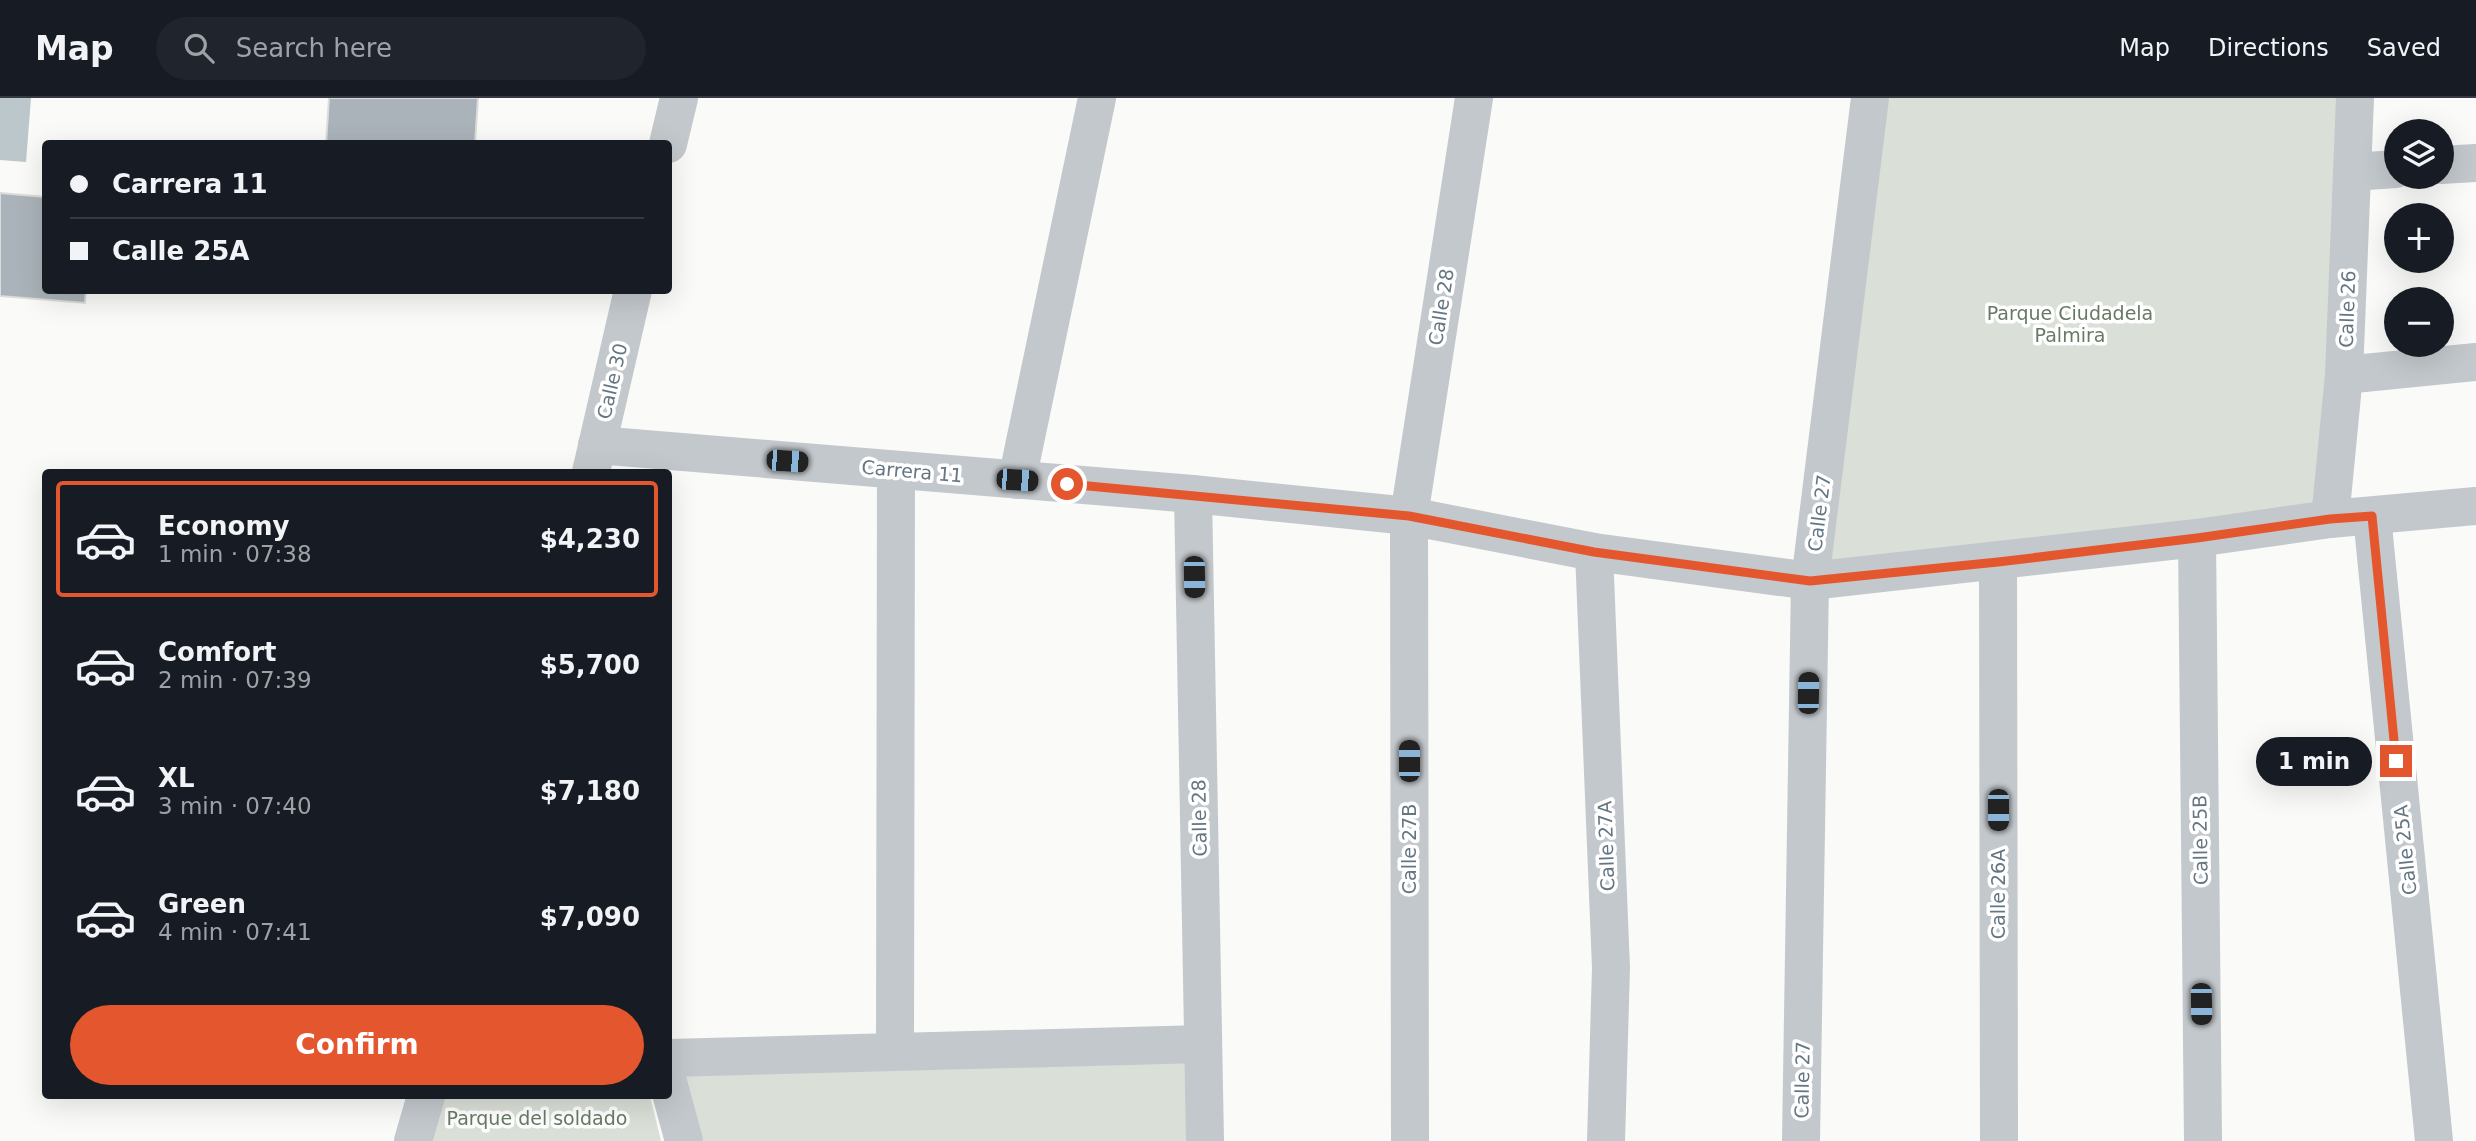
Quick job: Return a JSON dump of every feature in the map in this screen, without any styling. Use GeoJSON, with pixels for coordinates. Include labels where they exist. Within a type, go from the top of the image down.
{"type":"FeatureCollection","features":[{"type":"Feature","properties":{"kind":"street"},"geometry":{"type":"LineString","coordinates":[[669,140],[679,98]]}},
{"type":"Feature","properties":{"kind":"street"},"geometry":{"type":"LineString","coordinates":[[1017,480],[1097,98]]}},
{"type":"Feature","properties":{"kind":"street","name":"Calle 28"},"geometry":{"type":"LineString","coordinates":[[1409,516],[1474,98]]}},
{"type":"Feature","properties":{"kind":"street","name":"Calle 27"},"geometry":{"type":"LineString","coordinates":[[1801,1141],[1810,581],[1870,98]]}},
{"type":"Feature","properties":{"kind":"street","name":"Calle 26"},"geometry":{"type":"LineString","coordinates":[[2330,519],[2344,375],[2355,98]]}},
{"type":"Feature","properties":{"kind":"street"},"geometry":{"type":"LineString","coordinates":[[2454,164],[2476,163]]}},
{"type":"Feature","properties":{"kind":"street"},"geometry":{"type":"LineString","coordinates":[[2352,172],[2384,170]]}},
{"type":"Feature","properties":{"kind":"street","name":"Calle 30"},"geometry":{"type":"LineString","coordinates":[[594,459],[633,294]]}},
{"type":"Feature","properties":{"kind":"street"},"geometry":{"type":"LineString","coordinates":[[2344,375],[2476,362]]}},
{"type":"Feature","properties":{"kind":"street","name":"Carrera 11"},"geometry":{"type":"LineString","coordinates":[[594,459],[896,470],[1193,494],[1409,516],[1594,552],[1810,581],[1998,562],[2330,519],[2476,506]]}},
{"type":"Feature","properties":{"kind":"street"},"geometry":{"type":"LineString","coordinates":[[895,1052],[896,470]]}},
{"type":"Feature","properties":{"kind":"street","name":"Calle 28"},"geometry":{"type":"LineString","coordinates":[[1193,494],[1205,1141]]}},
{"type":"Feature","properties":{"kind":"street","name":"Calle 27B"},"geometry":{"type":"LineString","coordinates":[[1409,516],[1409,1141]]}},
{"type":"Feature","properties":{"kind":"street","name":"Calle 25A"},"geometry":{"type":"LineString","coordinates":[[2372,516],[2434,1141]]}},
{"type":"Feature","properties":{"kind":"street","name":"Calle 25B"},"geometry":{"type":"LineString","coordinates":[[2197,538],[2203,1141]]}},
{"type":"Feature","properties":{"kind":"street","name":"Calle 27A"},"geometry":{"type":"LineString","coordinates":[[1594,552],[1611,968],[1606,1141]]}},
{"type":"Feature","properties":{"kind":"street","name":"Calle 26A"},"geometry":{"type":"LineString","coordinates":[[1998,562],[1999,1141]]}},
{"type":"Feature","properties":{"kind":"street"},"geometry":{"type":"LineString","coordinates":[[672,1058],[1203,1044]]}},
{"type":"Feature","properties":{"kind":"street"},"geometry":{"type":"LineString","coordinates":[[672,1097],[684,1141]]}},
{"type":"Feature","properties":{"kind":"street"},"geometry":{"type":"LineString","coordinates":[[413,1141],[425,1099]]}},
{"type":"Feature","properties":{"kind":"green space","name":"Parque Ciudadela Palmira"},"geometry":{"type":"Polygon","coordinates":[[[1870,98],[2352,98],[2330,519],[1810,581],[1870,98]]]}},
{"type":"Feature","properties":{"kind":"green space"},"geometry":{"type":"Polygon","coordinates":[[[1203,1044],[1205,1141],[684,1141],[672,1079],[672,1058],[1203,1044]]]}},
{"type":"Feature","properties":{"kind":"green space","name":"Parque del soldado"},"geometry":{"type":"Polygon","coordinates":[[[425,1099],[651,1099],[661,1141],[413,1141],[425,1099]]]}},
{"type":"Feature","properties":{"kind":"shaded area"},"geometry":{"type":"Polygon","coordinates":[[[0,98],[31,98],[26,162],[0,160],[0,98]]]}},
{"type":"Feature","properties":{"kind":"building"},"geometry":{"type":"Polygon","coordinates":[[[329,98],[478,98],[475,140],[326,140],[329,98]]]}},
{"type":"Feature","properties":{"kind":"building"},"geometry":{"type":"Polygon","coordinates":[[[0,193],[42,197],[42,294],[86,294],[85,303],[0,296],[0,193]]]}},
{"type":"Feature","properties":{"kind":"route"},"geometry":{"type":"LineString","coordinates":[[1067,484],[1409,516],[1594,552],[1810,581],[1998,562],[2330,519],[2372,516],[2396,761]]}}]}
